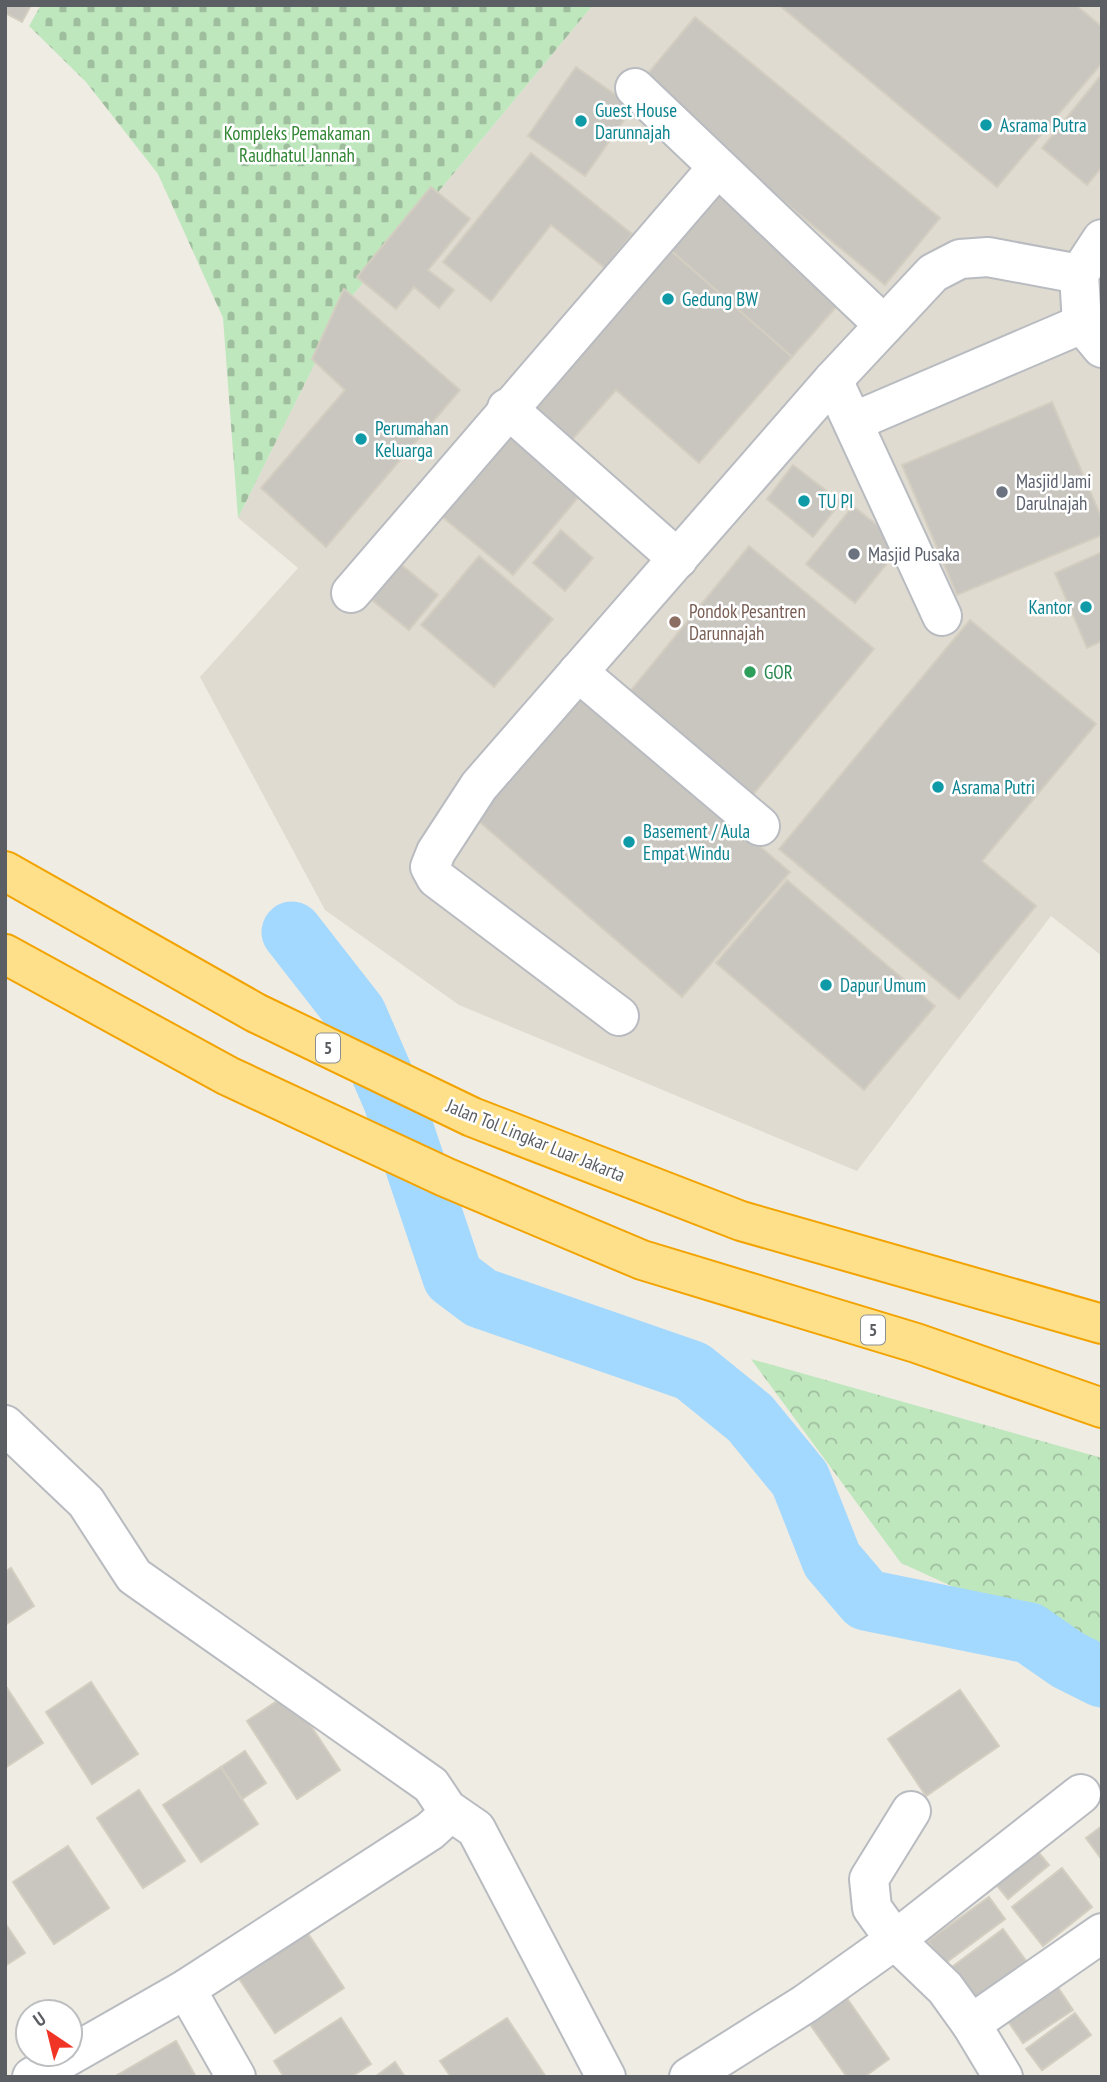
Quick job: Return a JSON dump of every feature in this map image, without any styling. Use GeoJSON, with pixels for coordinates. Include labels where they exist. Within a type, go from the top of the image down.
{"type":"FeatureCollection","features":[{"type":"Feature","properties":{"kind":"highway","name":"Jalan Tol Lingkar Luar Jakarta"},"geometry":{"type":"LineString","coordinates":[[5,871],[256,1013],[471,1117],[741,1221],[1102,1324]]}},
{"type":"Feature","properties":{"kind":"highway","name":"5"},"geometry":{"type":"LineString","coordinates":[[5,954],[228,1076],[445,1177],[642,1260],[916,1343],[1102,1408]]}},
{"type":"Feature","properties":{"kind":"street"},"geometry":{"type":"LineString","coordinates":[[635,88],[884,325]]}},
{"type":"Feature","properties":{"kind":"street"},"geometry":{"type":"LineString","coordinates":[[351,593],[507,408],[717,168]]}},
{"type":"Feature","properties":{"kind":"street"},"geometry":{"type":"LineString","coordinates":[[853,422],[1092,336],[1079,274],[1102,239]]}},
{"type":"Feature","properties":{"kind":"street"},"geometry":{"type":"LineString","coordinates":[[619,1016],[436,878],[430,867],[436,852],[479,786],[834,380],[933,273],[960,259],[988,257],[1079,274]]}},
{"type":"Feature","properties":{"kind":"street"},"geometry":{"type":"LineString","coordinates":[[834,380],[942,616]]}},
{"type":"Feature","properties":{"kind":"street"},"geometry":{"type":"LineString","coordinates":[[507,408],[678,559]]}},
{"type":"Feature","properties":{"kind":"street"},"geometry":{"type":"LineString","coordinates":[[578,673],[760,826]]}},
{"type":"Feature","properties":{"kind":"street"},"geometry":{"type":"LineString","coordinates":[[5,1425],[86,1502],[134,1576],[431,1785],[447,1809],[475,1829],[606,2077]]}},
{"type":"Feature","properties":{"kind":"street"},"geometry":{"type":"LineString","coordinates":[[689,2077],[804,2004],[895,1940],[1081,1794]]}},
{"type":"Feature","properties":{"kind":"street"},"geometry":{"type":"LineString","coordinates":[[32,2077],[186,1989],[430,1831],[442,1820],[447,1809]]}},
{"type":"Feature","properties":{"kind":"street"},"geometry":{"type":"LineString","coordinates":[[911,1811],[869,1879],[872,1908],[895,1940],[945,1988],[971,2024],[1003,2077]]}},
{"type":"Feature","properties":{"kind":"street"},"geometry":{"type":"LineString","coordinates":[[971,2024],[1102,1933]]}},
{"type":"Feature","properties":{"kind":"street"},"geometry":{"type":"LineString","coordinates":[[186,1989],[236,2077]]}},
{"type":"Feature","properties":{"kind":"shaded area","name":"Pondok Pesantren Darunnajah"},"geometry":{"type":"Polygon","coordinates":[[[593,5],[1102,5],[1102,956],[1051,916],[857,1171],[459,1005],[325,910],[200,677],[298,568],[238,518],[343,307],[593,5]]]}},
{"type":"Feature","properties":{"kind":"green space","name":"Kompleks Pemakaman Raudhatul Jannah"},"geometry":{"type":"Polygon","coordinates":[[[41,5],[593,5],[343,307],[238,518],[223,318],[158,174],[86,82],[29,26],[41,5]]]}},
{"type":"Feature","properties":{"kind":"green space"},"geometry":{"type":"Polygon","coordinates":[[[751,1359],[1102,1458],[1102,1655],[901,1563],[751,1359]]]}},
{"type":"Feature","properties":{"kind":"building"},"geometry":{"type":"Polygon","coordinates":[[[5,5],[31,5],[22,22],[5,13],[5,5]]]}},
{"type":"Feature","properties":{"kind":"building","name":"Asrama Putra"},"geometry":{"type":"Polygon","coordinates":[[[779,5],[1076,5],[1102,27],[1102,63],[997,187],[779,5]]]}},
{"type":"Feature","properties":{"kind":"building"},"geometry":{"type":"Polygon","coordinates":[[[695,17],[940,218],[885,285],[640,83],[695,17]]]}},
{"type":"Feature","properties":{"kind":"building","name":"Guest House Darunnajah"},"geometry":{"type":"Polygon","coordinates":[[[576,67],[633,107],[585,176],[528,136],[576,67]]]}},
{"type":"Feature","properties":{"kind":"building"},"geometry":{"type":"Polygon","coordinates":[[[1102,74],[1102,167],[1087,185],[1042,148],[1102,74]]]}},
{"type":"Feature","properties":{"kind":"building"},"geometry":{"type":"Polygon","coordinates":[[[531,153],[632,234],[605,268],[551,225],[491,301],[443,262],[531,153]]]}},
{"type":"Feature","properties":{"kind":"building"},"geometry":{"type":"Polygon","coordinates":[[[712,181],[845,297],[792,357],[660,241],[712,181]]]}},
{"type":"Feature","properties":{"kind":"building"},"geometry":{"type":"Polygon","coordinates":[[[431,187],[470,219],[428,270],[454,290],[439,308],[414,287],[396,309],[357,277],[431,187]]]}},
{"type":"Feature","properties":{"kind":"building","name":"Gedung BW"},"geometry":{"type":"Polygon","coordinates":[[[660,241],[792,357],[699,463],[616,390],[572,440],[523,397],[660,241]]]}},
{"type":"Feature","properties":{"kind":"building","name":"Perumahan Keluarga"},"geometry":{"type":"Polygon","coordinates":[[[344,289],[460,390],[326,547],[261,488],[345,390],[312,359],[344,289]]]}},
{"type":"Feature","properties":{"kind":"building","name":"Masjid Jami Darulnajah"},"geometry":{"type":"Polygon","coordinates":[[[1052,402],[1102,519],[1102,535],[957,595],[902,465],[1052,402]]]}},
{"type":"Feature","properties":{"kind":"building"},"geometry":{"type":"Polygon","coordinates":[[[508,434],[581,494],[513,575],[440,515],[508,434]]]}},
{"type":"Feature","properties":{"kind":"building","name":"TU PI"},"geometry":{"type":"Polygon","coordinates":[[[793,465],[841,502],[813,537],[767,499],[793,465]]]}},
{"type":"Feature","properties":{"kind":"building","name":"Masjid Pusaka"},"geometry":{"type":"Polygon","coordinates":[[[853,506],[902,545],[855,603],[806,564],[853,506]]]}},
{"type":"Feature","properties":{"kind":"building"},"geometry":{"type":"Polygon","coordinates":[[[561,530],[593,558],[565,591],[533,563],[561,530]]]}},
{"type":"Feature","properties":{"kind":"building","name":"GOR"},"geometry":{"type":"Polygon","coordinates":[[[749,546],[874,649],[751,797],[627,695],[749,546]]]}},
{"type":"Feature","properties":{"kind":"building","name":"Kantor"},"geometry":{"type":"Polygon","coordinates":[[[1102,552],[1102,641],[1087,648],[1055,573],[1102,552]]]}},
{"type":"Feature","properties":{"kind":"building"},"geometry":{"type":"Polygon","coordinates":[[[479,556],[553,619],[494,687],[421,625],[479,556]]]}},
{"type":"Feature","properties":{"kind":"building"},"geometry":{"type":"Polygon","coordinates":[[[397,561],[438,595],[409,630],[367,596],[397,561]]]}},
{"type":"Feature","properties":{"kind":"building","name":"Asrama Putri"},"geometry":{"type":"Polygon","coordinates":[[[970,620],[1096,724],[982,861],[1036,906],[959,999],[779,849],[970,620]]]}},
{"type":"Feature","properties":{"kind":"building","name":"Basement / Aula Empat Windu"},"geometry":{"type":"Polygon","coordinates":[[[575,688],[790,872],[682,997],[467,811],[575,688]]]}},
{"type":"Feature","properties":{"kind":"building","name":"Dapur Umum"},"geometry":{"type":"Polygon","coordinates":[[[787,880],[935,1006],[864,1090],[716,963],[787,880]]]}},
{"type":"Feature","properties":{"kind":"building"},"geometry":{"type":"Polygon","coordinates":[[[11,1568],[34,1606],[5,1625],[5,1572],[11,1568]]]}},
{"type":"Feature","properties":{"kind":"building"},"geometry":{"type":"Polygon","coordinates":[[[91,1682],[138,1754],[92,1784],[46,1712],[91,1682]]]}},
{"type":"Feature","properties":{"kind":"building"},"geometry":{"type":"Polygon","coordinates":[[[5,1685],[43,1743],[5,1768],[5,1685]]]}},
{"type":"Feature","properties":{"kind":"building"},"geometry":{"type":"Polygon","coordinates":[[[960,1690],[999,1746],[926,1796],[888,1739],[960,1690]]]}},
{"type":"Feature","properties":{"kind":"building"},"geometry":{"type":"Polygon","coordinates":[[[289,1693],[340,1770],[297,1799],[247,1721],[289,1693]]]}},
{"type":"Feature","properties":{"kind":"building"},"geometry":{"type":"Polygon","coordinates":[[[245,1751],[266,1783],[242,1799],[221,1767],[245,1751]]]}},
{"type":"Feature","properties":{"kind":"building"},"geometry":{"type":"Polygon","coordinates":[[[221,1767],[258,1824],[201,1862],[163,1805],[221,1767]]]}},
{"type":"Feature","properties":{"kind":"building"},"geometry":{"type":"Polygon","coordinates":[[[139,1790],[185,1861],[143,1888],[97,1818],[139,1790]]]}},
{"type":"Feature","properties":{"kind":"building"},"geometry":{"type":"Polygon","coordinates":[[[1102,1826],[1102,1860],[1086,1838],[1102,1826]]]}},
{"type":"Feature","properties":{"kind":"building"},"geometry":{"type":"Polygon","coordinates":[[[1030,1842],[1049,1865],[1008,1899],[989,1876],[1030,1842]]]}},
{"type":"Feature","properties":{"kind":"building"},"geometry":{"type":"Polygon","coordinates":[[[68,1846],[109,1908],[54,1944],[13,1882],[68,1846]]]}},
{"type":"Feature","properties":{"kind":"building"},"geometry":{"type":"Polygon","coordinates":[[[1062,1868],[1092,1907],[1043,1946],[1012,1907],[1062,1868]]]}},
{"type":"Feature","properties":{"kind":"building"},"geometry":{"type":"Polygon","coordinates":[[[989,1897],[1005,1919],[944,1964],[928,1941],[989,1897]]]}},
{"type":"Feature","properties":{"kind":"building"},"geometry":{"type":"Polygon","coordinates":[[[5,1923],[25,1953],[5,1966],[5,1923]]]}},
{"type":"Feature","properties":{"kind":"building"},"geometry":{"type":"Polygon","coordinates":[[[303,1926],[344,1988],[275,2033],[234,1971],[303,1926]]]}},
{"type":"Feature","properties":{"kind":"building"},"geometry":{"type":"Polygon","coordinates":[[[1003,1929],[1032,1969],[982,2007],[952,1967],[1003,1929]]]}},
{"type":"Feature","properties":{"kind":"building"},"geometry":{"type":"Polygon","coordinates":[[[1051,1977],[1073,2010],[1023,2043],[1001,2011],[1051,1977]]]}},
{"type":"Feature","properties":{"kind":"building"},"geometry":{"type":"Polygon","coordinates":[[[844,1994],[889,2059],[864,2077],[847,2077],[807,2020],[844,1994]]]}},
{"type":"Feature","properties":{"kind":"building"},"geometry":{"type":"Polygon","coordinates":[[[1075,2013],[1091,2035],[1042,2070],[1026,2049],[1075,2013]]]}},
{"type":"Feature","properties":{"kind":"building"},"geometry":{"type":"Polygon","coordinates":[[[341,2018],[371,2064],[351,2077],[284,2077],[274,2061],[341,2018]]]}},
{"type":"Feature","properties":{"kind":"building"},"geometry":{"type":"Polygon","coordinates":[[[507,2018],[546,2077],[451,2077],[440,2061],[507,2018]]]}},
{"type":"Feature","properties":{"kind":"building"},"geometry":{"type":"Polygon","coordinates":[[[176,2041],[196,2077],[114,2077],[176,2041]]]}},
{"type":"Feature","properties":{"kind":"building"},"geometry":{"type":"Polygon","coordinates":[[[395,2062],[405,2077],[375,2077],[395,2062]]]}},
{"type":"Feature","properties":{"kind":"waterway"},"geometry":{"type":"LineString","coordinates":[[292,932],[356,1014],[393,1099],[453,1277],[481,1298],[692,1371],[750,1418],[800,1479],[832,1560],[866,1600],[1029,1633],[1068,1660],[1102,1677]]}},
{"type":"Feature","properties":{"kind":"place","name":"Guest House Darunnajah"},"geometry":{"type":"Point","coordinates":[581,121]}},
{"type":"Feature","properties":{"kind":"place","name":"Asrama Putra"},"geometry":{"type":"Point","coordinates":[986,125]}},
{"type":"Feature","properties":{"kind":"place","name":"Gedung BW"},"geometry":{"type":"Point","coordinates":[668,299]}},
{"type":"Feature","properties":{"kind":"place","name":"Perumahan Keluarga"},"geometry":{"type":"Point","coordinates":[361,439]}},
{"type":"Feature","properties":{"kind":"place","name":"Masjid Jami Darulnajah"},"geometry":{"type":"Point","coordinates":[1002,492]}},
{"type":"Feature","properties":{"kind":"place","name":"TU PI"},"geometry":{"type":"Point","coordinates":[804,501]}},
{"type":"Feature","properties":{"kind":"place","name":"Masjid Pusaka"},"geometry":{"type":"Point","coordinates":[854,554]}},
{"type":"Feature","properties":{"kind":"place","name":"Kantor"},"geometry":{"type":"Point","coordinates":[1086,607]}},
{"type":"Feature","properties":{"kind":"place","name":"Pondok Pesantren Darunnajah"},"geometry":{"type":"Point","coordinates":[675,622]}},
{"type":"Feature","properties":{"kind":"place","name":"GOR"},"geometry":{"type":"Point","coordinates":[750,672]}},
{"type":"Feature","properties":{"kind":"place","name":"Asrama Putri"},"geometry":{"type":"Point","coordinates":[938,787]}},
{"type":"Feature","properties":{"kind":"place","name":"Basement / Aula Empat Windu"},"geometry":{"type":"Point","coordinates":[629,842]}},
{"type":"Feature","properties":{"kind":"place","name":"Dapur Umum"},"geometry":{"type":"Point","coordinates":[826,985]}}]}
